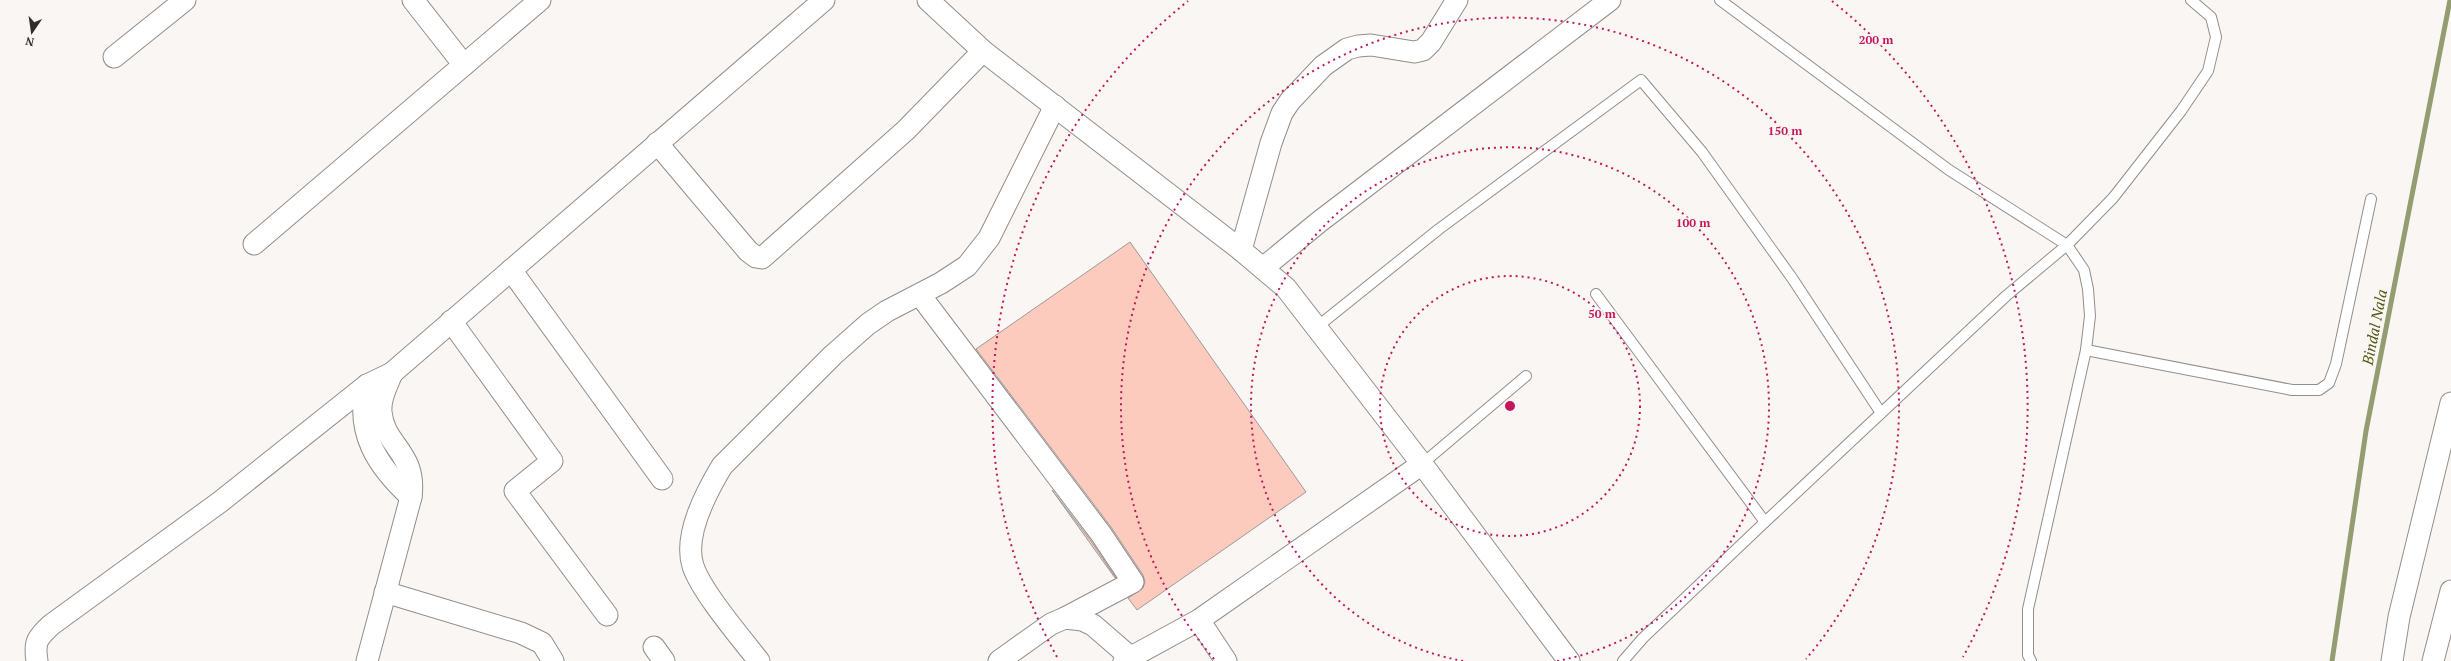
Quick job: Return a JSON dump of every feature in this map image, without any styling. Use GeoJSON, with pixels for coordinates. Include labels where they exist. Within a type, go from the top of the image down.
{"type":"FeatureCollection","features":[{"type":"Feature","properties":{"kind":"street"},"geometry":{"type":"LineString","coordinates":[[114,57],[185,0]]}},
{"type":"Feature","properties":{"kind":"street"},"geometry":{"type":"LineString","coordinates":[[413,0],[464,65]]}},
{"type":"Feature","properties":{"kind":"street"},"geometry":{"type":"LineString","coordinates":[[254,244],[540,0]]}},
{"type":"Feature","properties":{"kind":"street"},"geometry":{"type":"LineString","coordinates":[[37,661],[35,646],[40,635],[51,625],[220,502],[367,385],[392,373],[824,0]]}},
{"type":"Feature","properties":{"kind":"street"},"geometry":{"type":"LineString","coordinates":[[928,0],[987,54],[1241,250],[1286,288],[1422,464],[1569,661]]}},
{"type":"Feature","properties":{"kind":"street"},"geometry":{"type":"LineString","coordinates":[[1263,268],[1325,217],[1610,0]]}},
{"type":"Feature","properties":{"kind":"street"},"geometry":{"type":"LineString","coordinates":[[1241,250],[1271,143],[1282,113],[1290,101],[1323,66],[1346,49],[1372,45],[1414,52],[1423,50],[1431,42],[1455,1]]}},
{"type":"Feature","properties":{"kind":"street"},"geometry":{"type":"LineString","coordinates":[[657,143],[748,251],[756,257],[762,258],[906,130],[987,54]]}},
{"type":"Feature","properties":{"kind":"street"},"geometry":{"type":"LineString","coordinates":[[759,661],[701,582],[693,565],[691,546],[702,504],[722,466],[832,355],[868,324],[887,311],[920,295],[967,266],[980,252],[989,238],[1055,106]]}},
{"type":"Feature","properties":{"kind":"street"},"geometry":{"type":"LineString","coordinates":[[511,270],[662,479]]}},
{"type":"Feature","properties":{"kind":"street"},"geometry":{"type":"LineString","coordinates":[[920,295],[1101,534],[1133,582],[1051,624],[999,661]]}},
{"type":"Feature","properties":{"kind":"street"},"geometry":{"type":"LineString","coordinates":[[451,321],[552,461],[515,491],[607,616]]}},
{"type":"Feature","properties":{"kind":"street"},"geometry":{"type":"LineString","coordinates":[[367,661],[411,497],[413,481],[409,464],[383,421],[383,396],[392,373]]}},
{"type":"Feature","properties":{"kind":"street"},"geometry":{"type":"LineString","coordinates":[[367,385],[362,404],[363,419],[368,435],[381,465],[411,497]]}},
{"type":"Feature","properties":{"kind":"street"},"geometry":{"type":"LineString","coordinates":[[2392,661],[2399,617],[2451,402]]}},
{"type":"Feature","properties":{"kind":"street"},"geometry":{"type":"LineString","coordinates":[[1065,618],[1082,620],[1093,625],[1127,659],[1199,620],[1422,464]]}},
{"type":"Feature","properties":{"kind":"street"},"geometry":{"type":"LineString","coordinates":[[2433,661],[2451,591]]}},
{"type":"Feature","properties":{"kind":"street"},"geometry":{"type":"LineString","coordinates":[[385,592],[521,633],[542,643],[553,661]]}},
{"type":"Feature","properties":{"kind":"street"},"geometry":{"type":"LineString","coordinates":[[1199,620],[1226,661]]}},
{"type":"Feature","properties":{"kind":"lane"},"geometry":{"type":"LineString","coordinates":[[1720,0],[1949,170],[2066,244],[2084,270],[2088,289],[2090,316],[2086,350],[2028,609],[2028,655],[2031,661]]}},
{"type":"Feature","properties":{"kind":"lane"},"geometry":{"type":"LineString","coordinates":[[1624,661],[1643,638],[2006,296],[2066,244],[2113,198],[2181,111],[2208,71],[2216,37],[2211,17],[2191,0]]}},
{"type":"Feature","properties":{"kind":"lane"},"geometry":{"type":"LineString","coordinates":[[1317,327],[1440,229],[1641,80],[1702,152],[1792,278],[1880,414]]}},
{"type":"Feature","properties":{"kind":"lane"},"geometry":{"type":"LineString","coordinates":[[2086,350],[2292,390],[2319,390],[2328,382],[2336,364],[2371,199]]}},
{"type":"Feature","properties":{"kind":"lane"},"geometry":{"type":"LineString","coordinates":[[1596,294],[1766,522]]}},
{"type":"Feature","properties":{"kind":"lane"},"geometry":{"type":"LineString","coordinates":[[1422,464],[1526,376]]}},
{"type":"Feature","properties":{"kind":"building"},"geometry":{"type":"Polygon","coordinates":[[[1130,242],[1306,492],[1137,610],[1128,598],[1143,588],[1145,582],[1143,575],[1111,527],[976,349],[1130,242]]]}},
{"type":"Feature","properties":{"kind":"building"},"geometry":{"type":"Polygon","coordinates":[[[1052,490],[1091,541],[1116,578],[1115,578],[1052,490]]]}},
{"type":"Feature","properties":{"kind":"waterway","name":"Bindal Nala"},"geometry":{"type":"LineString","coordinates":[[2332,661],[2366,431],[2450,0]]}}]}
